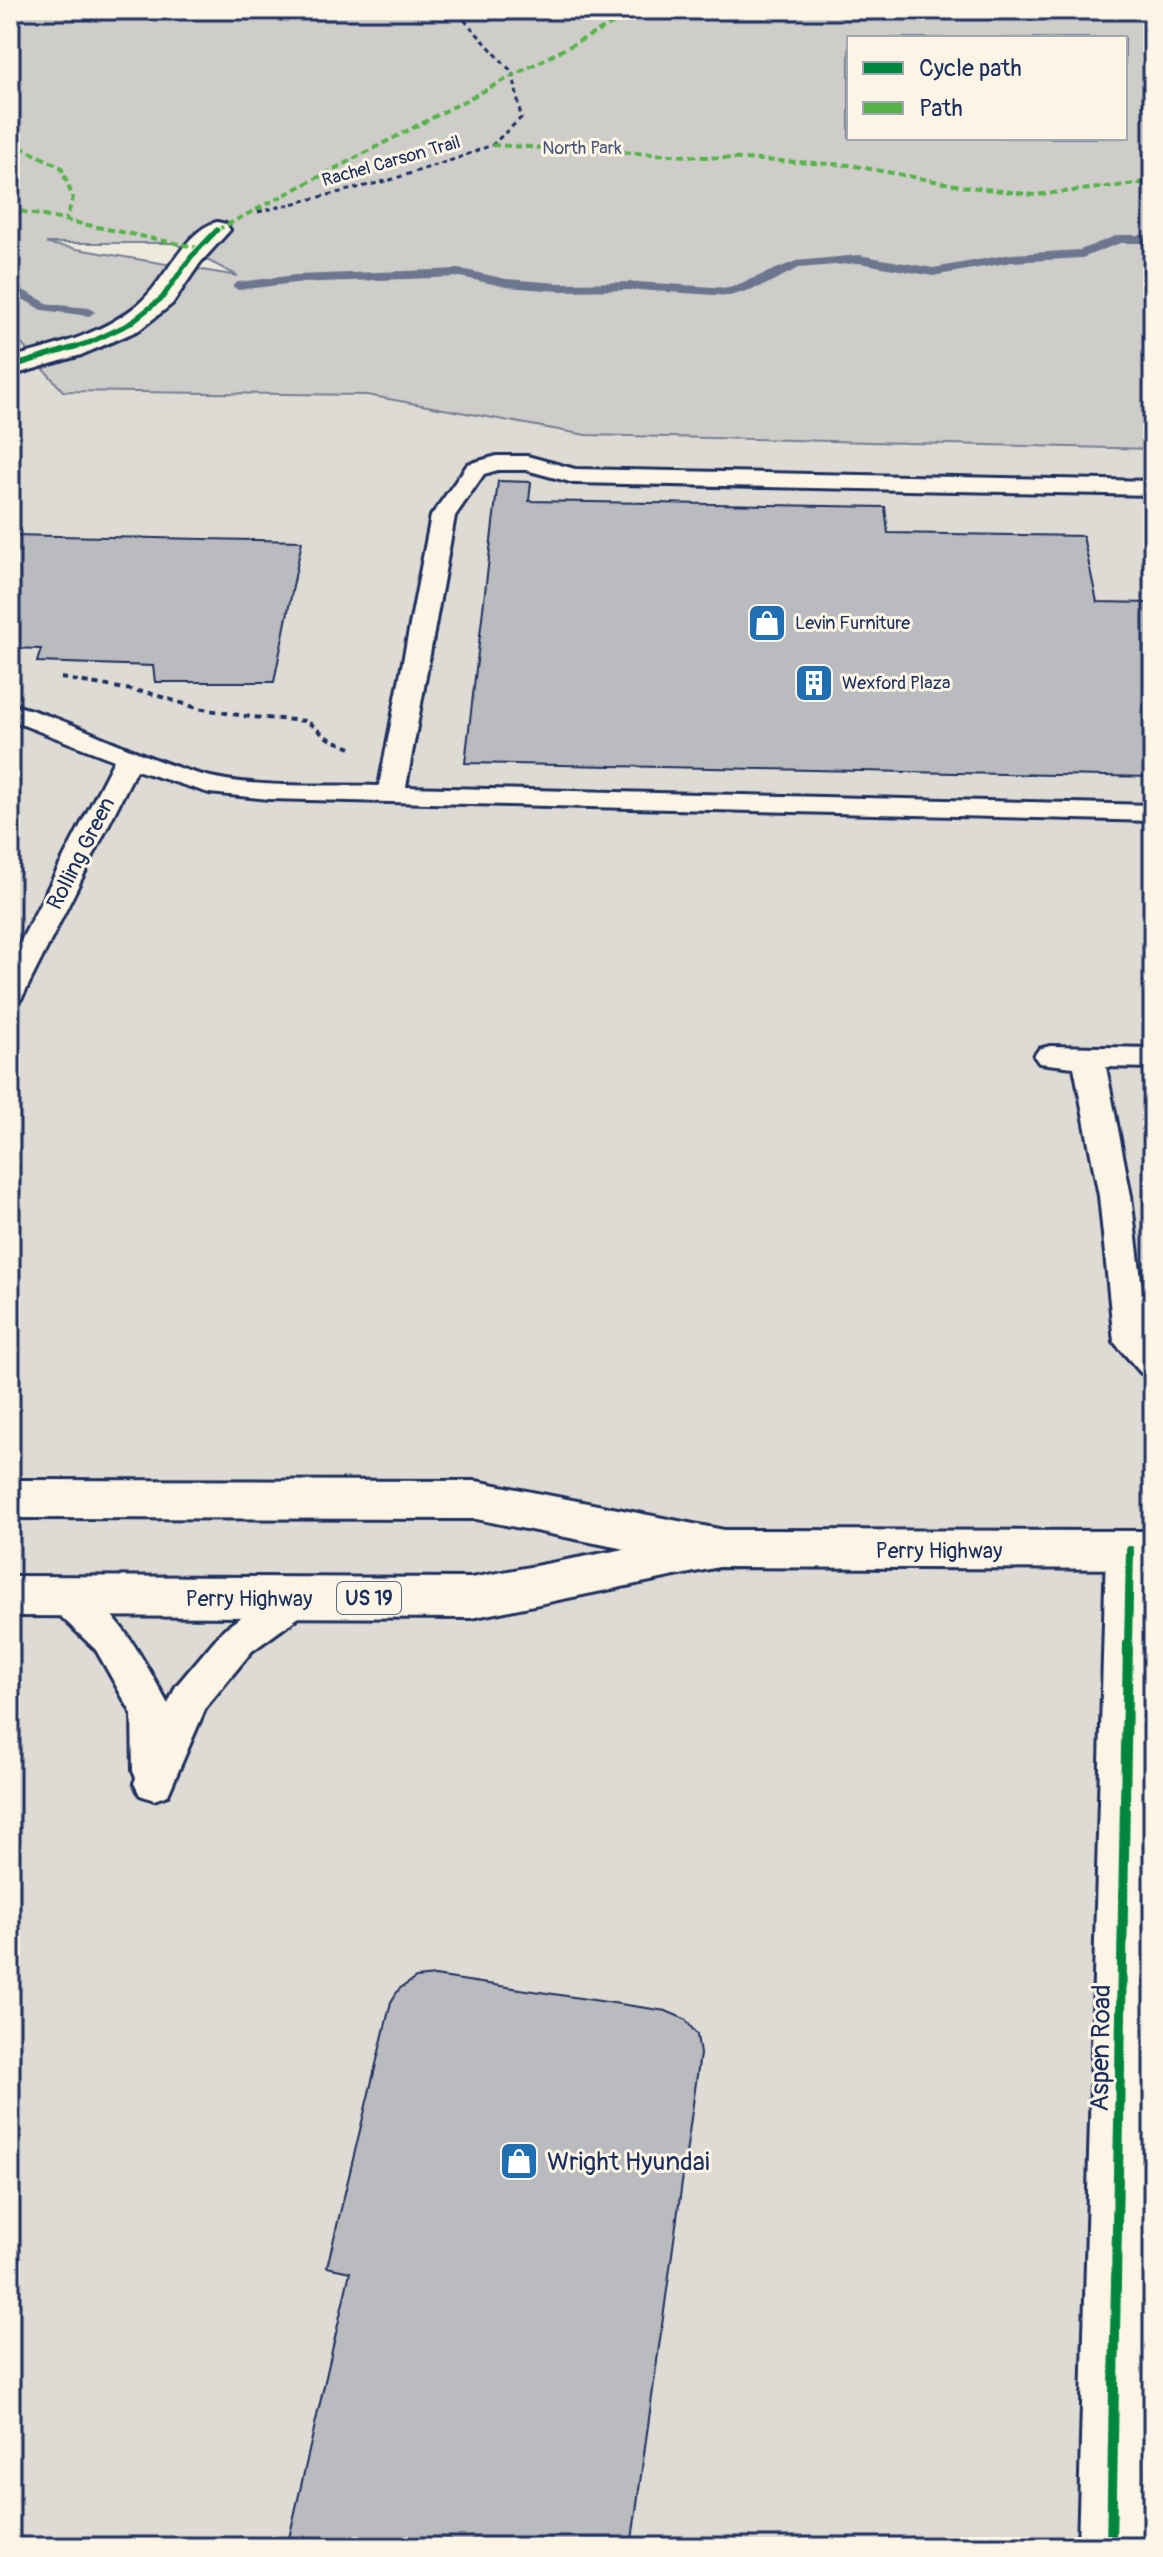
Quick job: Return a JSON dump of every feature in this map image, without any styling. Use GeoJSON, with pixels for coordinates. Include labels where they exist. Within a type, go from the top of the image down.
{"type":"FeatureCollection","features":[{"type":"Feature","properties":{"kind":"main road"},"geometry":{"type":"LineString","coordinates":[[10,367],[80,347],[121,329],[144,314],[165,295],[191,258],[217,230]]}},
{"type":"Feature","properties":{"kind":"main road","name":"Perry Highway"},"geometry":{"type":"LineString","coordinates":[[10,1499],[476,1500],[724,1549],[1141,1550]]}},
{"type":"Feature","properties":{"kind":"main road","name":"Perry Highway"},"geometry":{"type":"LineString","coordinates":[[10,1596],[471,1598],[724,1549]]}},
{"type":"Feature","properties":{"kind":"main road","name":"Aspen Road"},"geometry":{"type":"LineString","coordinates":[[1111,2547],[1137,2042],[1141,1550]]}},
{"type":"Feature","properties":{"kind":"lane"},"geometry":{"type":"LineString","coordinates":[[391,795],[443,516],[476,469],[497,463],[527,463],[574,476],[1153,488]]}},
{"type":"Feature","properties":{"kind":"lane"},"geometry":{"type":"LineString","coordinates":[[10,712],[38,719],[172,775],[216,787],[391,795],[1153,813]]}},
{"type":"Feature","properties":{"kind":"lane","name":"Rolling Green"},"geometry":{"type":"LineString","coordinates":[[10,992],[129,757]]}},
{"type":"Feature","properties":{"kind":"lane"},"geometry":{"type":"LineString","coordinates":[[1050,1056],[1153,1058]]}},
{"type":"Feature","properties":{"kind":"lane"},"geometry":{"type":"LineString","coordinates":[[1088,1056],[1115,1196],[1131,1342],[1153,1364]]}},
{"type":"Feature","properties":{"kind":"lane"},"geometry":{"type":"LineString","coordinates":[[65,1597],[110,1639],[152,1713],[154,1783],[190,1698],[238,1640],[297,1598]]}},
{"type":"Feature","properties":{"kind":"path"},"geometry":{"type":"LineString","coordinates":[[52,676],[149,693],[197,708],[251,717],[307,721],[326,737],[362,753],[397,763]]}},
{"type":"Feature","properties":{"kind":"shaded area"},"geometry":{"type":"Polygon","coordinates":[[[10,331],[63,391],[367,395],[586,435],[1153,449],[1153,2547],[10,2547],[10,331]]]}},
{"type":"Feature","properties":{"kind":"green space","name":"North Park"},"geometry":{"type":"Polygon","coordinates":[[[10,10],[1153,10],[1153,449],[586,435],[367,395],[63,391],[10,331],[10,10]],[[47,243],[47,244],[238,276],[174,243],[47,243]]]}},
{"type":"Feature","properties":{"kind":"building","name":"Wexford Plaza"},"geometry":{"type":"Polygon","coordinates":[[[498,481],[531,482],[529,501],[885,507],[888,533],[1083,536],[1097,602],[1153,603],[1153,777],[465,763],[498,481]]]}},
{"type":"Feature","properties":{"kind":"building"},"geometry":{"type":"Polygon","coordinates":[[[10,535],[302,541],[274,682],[155,682],[153,666],[37,662],[41,649],[10,648],[10,535]]]}},
{"type":"Feature","properties":{"kind":"building","name":"Wright Hyundai"},"geometry":{"type":"Polygon","coordinates":[[[435,1976],[666,2011],[685,2019],[697,2035],[700,2054],[631,2547],[287,2547],[350,2272],[327,2267],[391,2002],[399,1989],[416,1978],[435,1976]]]}},
{"type":"Feature","properties":{"kind":"waterway"},"geometry":{"type":"LineString","coordinates":[[238,286],[295,279],[461,273],[506,283],[559,287],[637,286],[730,292],[759,283],[796,265],[859,259],[933,272],[1012,258],[1082,254],[1118,239],[1153,239]]}},
{"type":"Feature","properties":{"kind":"waterway"},"geometry":{"type":"LineString","coordinates":[[10,287],[46,307],[89,312]]}},
{"type":"Feature","properties":{"kind":"marked path"},"geometry":{"type":"LineString","coordinates":[[217,230],[639,10]]}},
{"type":"Feature","properties":{"kind":"marked path"},"geometry":{"type":"LineString","coordinates":[[10,142],[61,167],[73,198],[66,220]]}},
{"type":"Feature","properties":{"kind":"marked path"},"geometry":{"type":"LineString","coordinates":[[492,145],[850,165],[961,186],[1035,195],[1153,182]]}},
{"type":"Feature","properties":{"kind":"marked path"},"geometry":{"type":"LineString","coordinates":[[10,209],[199,248]]}},
{"type":"Feature","properties":{"kind":"cycle path"},"geometry":{"type":"LineString","coordinates":[[10,367],[91,342],[129,324],[162,298],[191,257],[217,230]]}},
{"type":"Feature","properties":{"kind":"cycle path"},"geometry":{"type":"LineString","coordinates":[[1111,2547],[1130,1550]]}},
{"type":"Feature","properties":{"kind":"place","name":"Levin Furniture"},"geometry":{"type":"Point","coordinates":[767,623]}},
{"type":"Feature","properties":{"kind":"place","name":"Wexford Plaza"},"geometry":{"type":"Point","coordinates":[814,683]}},
{"type":"Feature","properties":{"kind":"place","name":"Wright Hyundai"},"geometry":{"type":"Point","coordinates":[519,2161]}}]}
